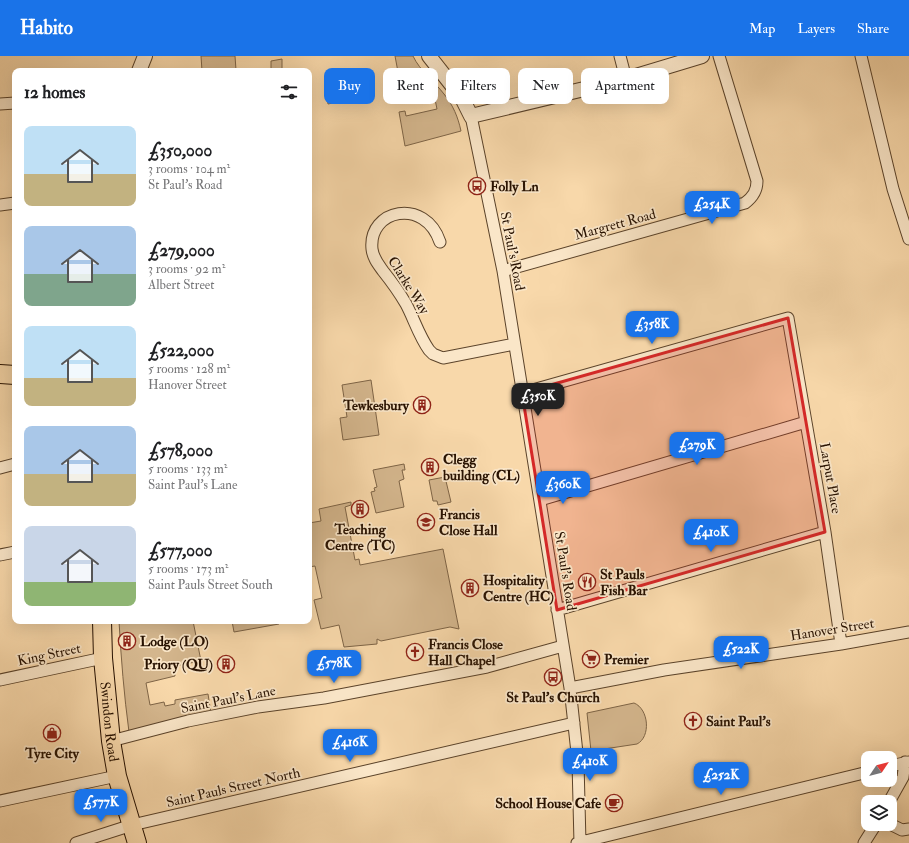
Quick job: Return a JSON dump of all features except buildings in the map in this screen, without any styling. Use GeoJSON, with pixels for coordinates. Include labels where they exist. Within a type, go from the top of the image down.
{"type":"FeatureCollection","features":[{"type":"Feature","properties":{"kind":"highway"},"geometry":{"type":"LineString","coordinates":[[0,374],[12,375]]}},
{"type":"Feature","properties":{"kind":"highway","name":"Swindon Road"},"geometry":{"type":"LineString","coordinates":[[102,624],[103,658],[111,741],[117,776],[137,843]]}},
{"type":"Feature","properties":{"kind":"street"},"geometry":{"type":"LineString","coordinates":[[140,68],[145,56]]}},
{"type":"Feature","properties":{"kind":"street"},"geometry":{"type":"LineString","coordinates":[[429,56],[462,98],[471,116],[581,90]]}},
{"type":"Feature","properties":{"kind":"street"},"geometry":{"type":"LineString","coordinates":[[620,56],[623,68]]}},
{"type":"Feature","properties":{"kind":"street"},"geometry":{"type":"LineString","coordinates":[[662,68],[702,56]]}},
{"type":"Feature","properties":{"kind":"street","name":"Margrett Road"},"geometry":{"type":"LineString","coordinates":[[503,271],[745,203],[751,199],[755,193],[757,181],[719,56]]}},
{"type":"Feature","properties":{"kind":"street"},"geometry":{"type":"LineString","coordinates":[[861,56],[893,189],[908,239]]}},
{"type":"Feature","properties":{"kind":"street"},"geometry":{"type":"LineString","coordinates":[[0,104],[12,103]]}},
{"type":"Feature","properties":{"kind":"street","name":"St Paul's Road"},"geometry":{"type":"LineString","coordinates":[[471,116],[503,271],[570,688],[578,762],[579,843]]}},
{"type":"Feature","properties":{"kind":"street"},"geometry":{"type":"LineString","coordinates":[[0,205],[12,203]]}},
{"type":"Feature","properties":{"kind":"street","name":"Clarke Way"},"geometry":{"type":"LineString","coordinates":[[440,242],[434,229],[424,218],[409,213],[401,213],[394,215],[381,223],[372,243],[374,257],[406,304],[429,350],[433,354],[443,358],[514,344]]}},
{"type":"Feature","properties":{"kind":"street","name":"Larput Place"},"geometry":{"type":"LineString","coordinates":[[522,394],[788,318],[825,532],[841,644]]}},
{"type":"Feature","properties":{"kind":"street"},"geometry":{"type":"LineString","coordinates":[[540,500],[806,422]]}},
{"type":"Feature","properties":{"kind":"street"},"geometry":{"type":"LineString","coordinates":[[0,468],[12,465]]}},
{"type":"Feature","properties":{"kind":"street"},"geometry":{"type":"LineString","coordinates":[[557,610],[825,532]]}},
{"type":"Feature","properties":{"kind":"street"},"geometry":{"type":"LineString","coordinates":[[0,554],[12,552]]}},
{"type":"Feature","properties":{"kind":"street","name":"Hanover Street"},"geometry":{"type":"LineString","coordinates":[[570,688],[664,670],[841,644],[909,632]]}},
{"type":"Feature","properties":{"kind":"street","name":"Saint Paul's Lane"},"geometry":{"type":"LineString","coordinates":[[111,741],[188,721],[243,710],[324,698],[487,667],[563,646]]}},
{"type":"Feature","properties":{"kind":"street","name":"King Street"},"geometry":{"type":"LineString","coordinates":[[0,680],[103,658]]}},
{"type":"Feature","properties":{"kind":"street","name":"Saint Pauls Street North"},"geometry":{"type":"LineString","coordinates":[[76,843],[132,825],[574,723]]}},
{"type":"Feature","properties":{"kind":"street"},"geometry":{"type":"LineString","coordinates":[[893,795],[903,777],[907,762],[897,764]]}},
{"type":"Feature","properties":{"kind":"street"},"geometry":{"type":"LineString","coordinates":[[579,843],[861,774]]}},
{"type":"Feature","properties":{"kind":"street"},"geometry":{"type":"LineString","coordinates":[[0,801],[117,776]]}},
{"type":"Feature","properties":{"kind":"street"},"geometry":{"type":"LineString","coordinates":[[897,828],[902,830],[909,829]]}},
{"type":"Feature","properties":{"kind":"street"},"geometry":{"type":"LineString","coordinates":[[864,843],[872,831]]}},
{"type":"Feature","properties":{"kind":"highlighted area"},"geometry":{"type":"Polygon","coordinates":[[[788,318],[825,532],[557,610],[522,393],[788,318]]]}},
{"type":"Feature","properties":{"kind":"shaded area"},"geometry":{"type":"Polygon","coordinates":[[[201,56],[235,56],[236,68],[202,68],[201,56]]]}},
{"type":"Feature","properties":{"kind":"shaded area"},"geometry":{"type":"Polygon","coordinates":[[[395,56],[413,56],[421,68],[397,68],[395,56]]]}},
{"type":"Feature","properties":{"kind":"shaded area"},"geometry":{"type":"Polygon","coordinates":[[[282,59],[282,68],[271,68],[271,61],[282,59]]]}},
{"type":"Feature","properties":{"kind":"shaded area"},"geometry":{"type":"Polygon","coordinates":[[[438,87],[446,97],[446,104],[451,104],[453,107],[461,131],[405,146],[399,112],[405,111],[406,116],[437,109],[436,104],[438,104],[438,87]]]}},
{"type":"Feature","properties":{"kind":"shaded area"},"geometry":{"type":"Polygon","coordinates":[[[371,380],[379,435],[343,440],[340,418],[347,417],[342,385],[371,380]]]}},
{"type":"Feature","properties":{"kind":"shaded area"},"geometry":{"type":"Polygon","coordinates":[[[404,464],[405,470],[402,470],[404,479],[399,481],[404,507],[376,513],[371,492],[375,491],[374,488],[377,487],[373,470],[404,464]]]}},
{"type":"Feature","properties":{"kind":"shaded area"},"geometry":{"type":"Polygon","coordinates":[[[445,477],[451,502],[438,505],[437,501],[433,501],[429,480],[445,477]]]}},
{"type":"Feature","properties":{"kind":"shaded area"},"geometry":{"type":"Polygon","coordinates":[[[351,502],[351,505],[345,507],[355,560],[359,559],[360,565],[443,549],[459,629],[450,627],[381,641],[377,639],[377,644],[344,647],[339,625],[321,629],[314,600],[322,598],[315,566],[312,566],[312,522],[321,521],[319,509],[351,502]]]}},
{"type":"Feature","properties":{"kind":"shaded area"},"geometry":{"type":"Polygon","coordinates":[[[119,624],[194,624],[201,661],[174,666],[175,676],[146,683],[150,705],[164,702],[165,706],[175,704],[175,700],[208,694],[211,713],[129,732],[119,624]]]}},
{"type":"Feature","properties":{"kind":"shaded area"},"geometry":{"type":"Polygon","coordinates":[[[233,624],[279,624],[234,632],[233,624]]]}},
{"type":"Feature","properties":{"kind":"shaded area"},"geometry":{"type":"Polygon","coordinates":[[[634,703],[643,711],[645,717],[646,730],[642,740],[637,744],[591,751],[587,713],[634,703]]]}},
{"type":"Feature","properties":{"kind":"place","name":"Folly Ln"},"geometry":{"type":"Point","coordinates":[477,186]}},
{"type":"Feature","properties":{"kind":"place","name":"Tewkesbury"},"geometry":{"type":"Point","coordinates":[422,405]}},
{"type":"Feature","properties":{"kind":"place","name":"Clegg building (CL)"},"geometry":{"type":"Point","coordinates":[430,467]}},
{"type":"Feature","properties":{"kind":"place","name":"Teaching Centre (TC)"},"geometry":{"type":"Point","coordinates":[360,509]}},
{"type":"Feature","properties":{"kind":"place","name":"Francis Close Hall"},"geometry":{"type":"Point","coordinates":[426,522]}},
{"type":"Feature","properties":{"kind":"place","name":"St Pauls Fish Bar"},"geometry":{"type":"Point","coordinates":[587,582]}},
{"type":"Feature","properties":{"kind":"place","name":"Hospitality Centre (HC)"},"geometry":{"type":"Point","coordinates":[470,588]}},
{"type":"Feature","properties":{"kind":"place","name":"Lodge (LO)"},"geometry":{"type":"Point","coordinates":[127,641]}},
{"type":"Feature","properties":{"kind":"place","name":"Francis Close Hall Chapel"},"geometry":{"type":"Point","coordinates":[415,652]}},
{"type":"Feature","properties":{"kind":"place","name":"Premier"},"geometry":{"type":"Point","coordinates":[591,659]}},
{"type":"Feature","properties":{"kind":"place","name":"Priory (QU)"},"geometry":{"type":"Point","coordinates":[226,664]}},
{"type":"Feature","properties":{"kind":"place","name":"St Paul's Church"},"geometry":{"type":"Point","coordinates":[553,677]}},
{"type":"Feature","properties":{"kind":"place","name":"Saint Paul's"},"geometry":{"type":"Point","coordinates":[693,721]}},
{"type":"Feature","properties":{"kind":"place","name":"Tyre City"},"geometry":{"type":"Point","coordinates":[52,733]}},
{"type":"Feature","properties":{"kind":"place","name":"School House Cafe"},"geometry":{"type":"Point","coordinates":[614,803]}}]}
